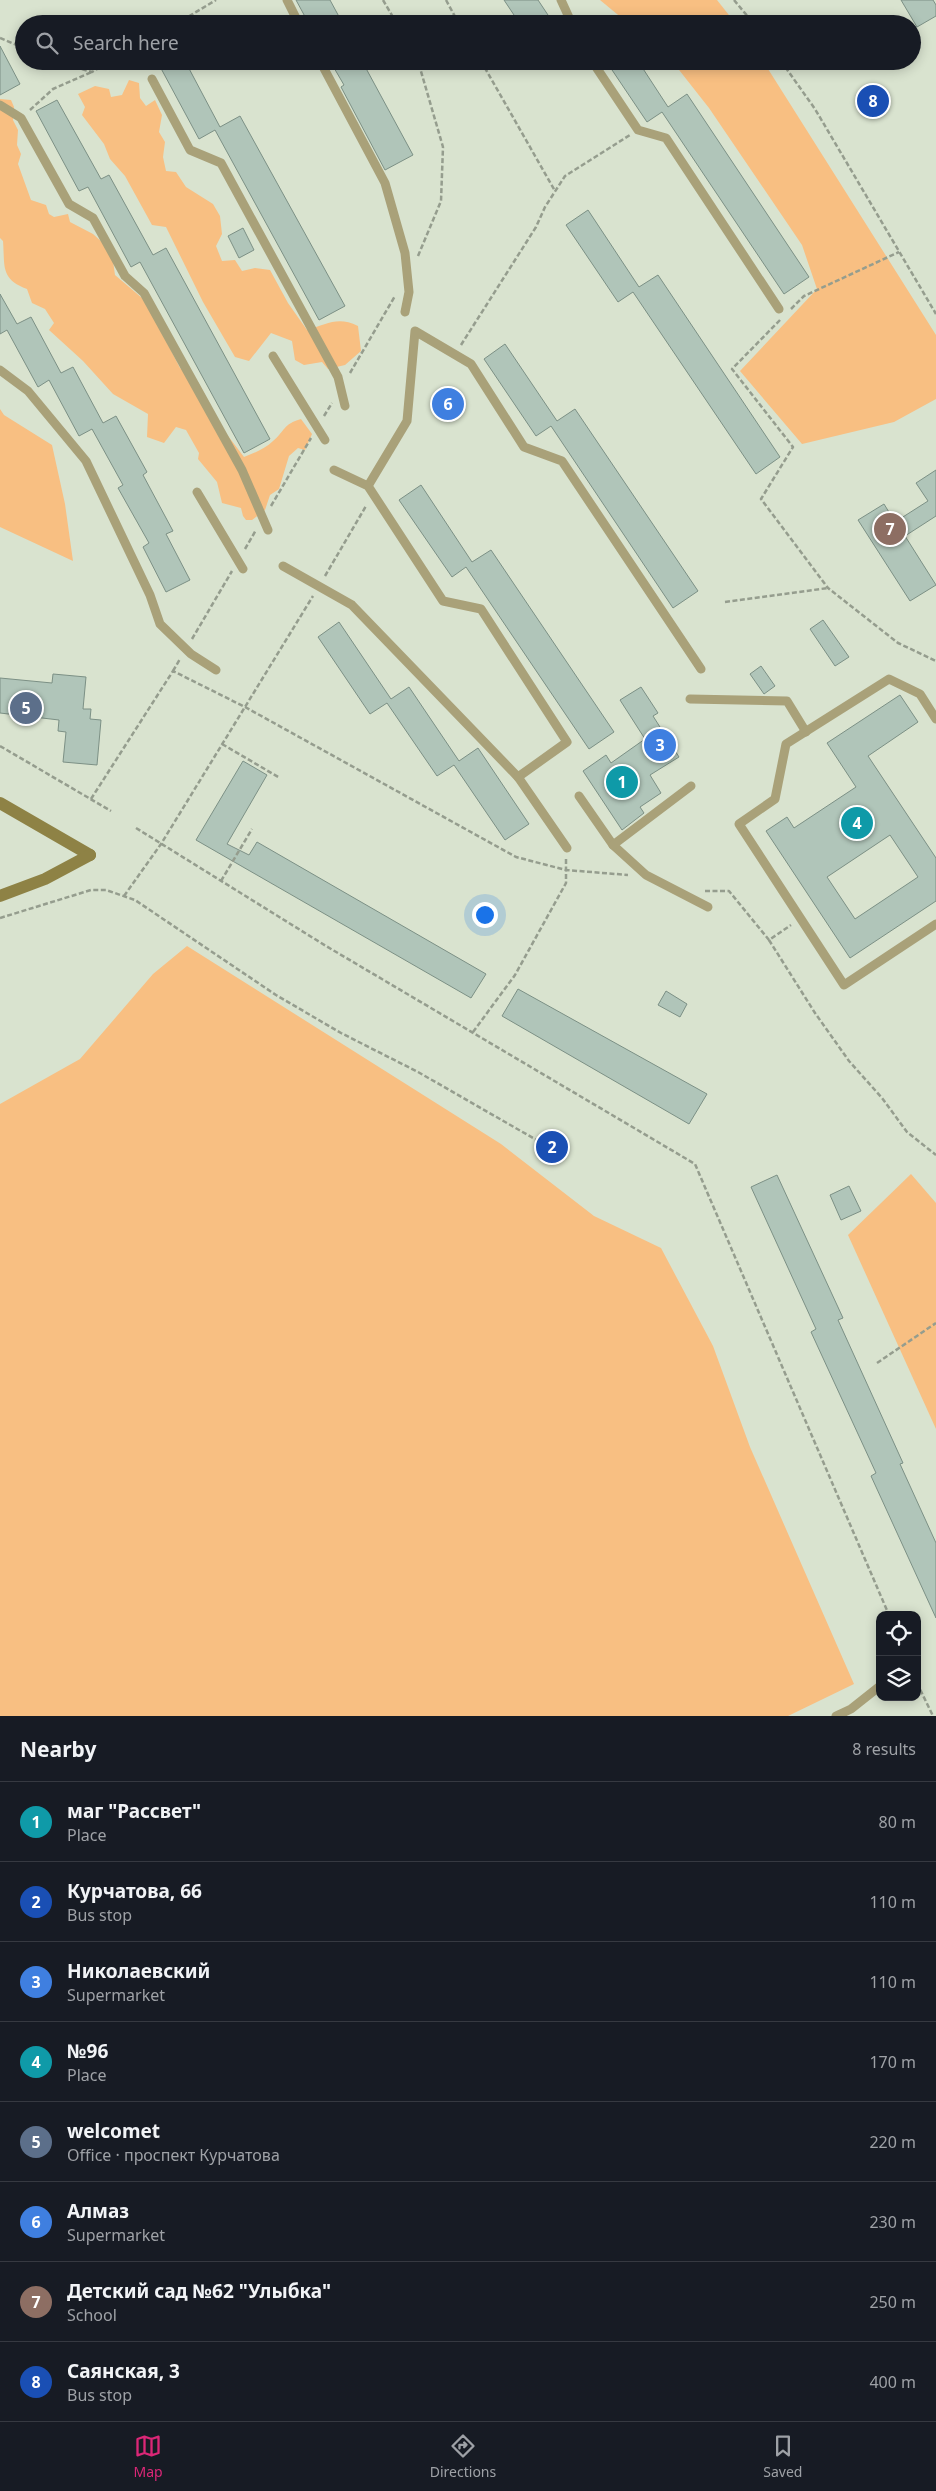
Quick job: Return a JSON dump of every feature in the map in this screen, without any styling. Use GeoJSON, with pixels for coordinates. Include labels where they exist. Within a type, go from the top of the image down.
{"type":"FeatureCollection","features":[{"type":"Feature","properties":{"kind":"street"},"geometry":{"type":"LineString","coordinates":[[0,803],[90,855],[45,879],[0,896]]}},
{"type":"Feature","properties":{"kind":"lane"},"geometry":{"type":"LineString","coordinates":[[287,0],[295,15]]}},
{"type":"Feature","properties":{"kind":"lane"},"geometry":{"type":"LineString","coordinates":[[561,0],[568,15]]}},
{"type":"Feature","properties":{"kind":"lane"},"geometry":{"type":"LineString","coordinates":[[325,70],[386,183],[405,253],[409,292],[405,312]]}},
{"type":"Feature","properties":{"kind":"lane"},"geometry":{"type":"LineString","coordinates":[[598,70],[638,130],[666,138],[782,312]]}},
{"type":"Feature","properties":{"kind":"lane"},"geometry":{"type":"LineString","coordinates":[[152,79],[190,150],[222,163],[338,377],[346,406]]}},
{"type":"Feature","properties":{"kind":"lane"},"geometry":{"type":"LineString","coordinates":[[0,104],[21,118],[69,204],[93,218],[124,276],[144,293],[242,470],[268,530]]}},
{"type":"Feature","properties":{"kind":"lane"},"geometry":{"type":"LineString","coordinates":[[371,490],[407,421],[415,331],[471,364],[524,447],[562,461],[701,669]]}},
{"type":"Feature","properties":{"kind":"lane"},"geometry":{"type":"LineString","coordinates":[[273,356],[325,440]]}},
{"type":"Feature","properties":{"kind":"lane"},"geometry":{"type":"LineString","coordinates":[[0,370],[28,391],[86,461],[150,595],[160,624],[190,654],[216,670]]}},
{"type":"Feature","properties":{"kind":"lane"},"geometry":{"type":"LineString","coordinates":[[334,470],[371,490],[442,600],[481,609],[567,742],[518,776]]}},
{"type":"Feature","properties":{"kind":"lane"},"geometry":{"type":"LineString","coordinates":[[197,492],[243,570]]}},
{"type":"Feature","properties":{"kind":"lane"},"geometry":{"type":"LineString","coordinates":[[283,566],[352,605],[518,776],[567,848]]}},
{"type":"Feature","properties":{"kind":"lane"},"geometry":{"type":"LineString","coordinates":[[936,719],[920,694],[889,679],[786,744],[775,799],[739,824],[844,985],[936,924]]}},
{"type":"Feature","properties":{"kind":"lane"},"geometry":{"type":"LineString","coordinates":[[690,699],[787,701],[806,732]]}},
{"type":"Feature","properties":{"kind":"lane"},"geometry":{"type":"LineString","coordinates":[[613,845],[691,786]]}},
{"type":"Feature","properties":{"kind":"lane"},"geometry":{"type":"LineString","coordinates":[[579,796],[613,845],[646,875],[708,907]]}},
{"type":"Feature","properties":{"kind":"lane"},"geometry":{"type":"LineString","coordinates":[[836,1716],[851,1709],[876,1689]]}},
{"type":"Feature","properties":{"kind":"path"},"geometry":{"type":"LineString","coordinates":[[191,15],[216,0]]}},
{"type":"Feature","properties":{"kind":"path"},"geometry":{"type":"LineString","coordinates":[[383,0],[392,15]]}},
{"type":"Feature","properties":{"kind":"path"},"geometry":{"type":"LineString","coordinates":[[446,0],[454,15]]}},
{"type":"Feature","properties":{"kind":"path"},"geometry":{"type":"LineString","coordinates":[[734,0],[746,15]]}},
{"type":"Feature","properties":{"kind":"path"},"geometry":{"type":"LineString","coordinates":[[0,38],[15,44]]}},
{"type":"Feature","properties":{"kind":"path"},"geometry":{"type":"LineString","coordinates":[[85,70],[92,72]]}},
{"type":"Feature","properties":{"kind":"path"},"geometry":{"type":"LineString","coordinates":[[21,118],[53,89],[95,70]]}},
{"type":"Feature","properties":{"kind":"path"},"geometry":{"type":"LineString","coordinates":[[486,70],[555,191]]}},
{"type":"Feature","properties":{"kind":"path"},"geometry":{"type":"LineString","coordinates":[[787,70],[814,109],[936,314]]}},
{"type":"Feature","properties":{"kind":"path"},"geometry":{"type":"LineString","coordinates":[[455,354],[536,227],[565,176],[638,130]]}},
{"type":"Feature","properties":{"kind":"path"},"geometry":{"type":"LineString","coordinates":[[791,310],[804,296],[899,252]]}},
{"type":"Feature","properties":{"kind":"path"},"geometry":{"type":"LineString","coordinates":[[782,312],[732,369],[793,447],[761,498],[828,588],[898,643],[936,662]]}},
{"type":"Feature","properties":{"kind":"path"},"geometry":{"type":"LineString","coordinates":[[124,896],[161,844],[245,707],[318,587],[371,490]]}},
{"type":"Feature","properties":{"kind":"path"},"geometry":{"type":"LineString","coordinates":[[724,602],[828,588]]}},
{"type":"Feature","properties":{"kind":"path"},"geometry":{"type":"LineString","coordinates":[[91,799],[173,671],[245,707],[516,857],[566,870],[636,876]]}},
{"type":"Feature","properties":{"kind":"path"},"geometry":{"type":"LineString","coordinates":[[222,744],[280,778]]}},
{"type":"Feature","properties":{"kind":"path"},"geometry":{"type":"LineString","coordinates":[[0,746],[111,811]]}},
{"type":"Feature","properties":{"kind":"path"},"geometry":{"type":"LineString","coordinates":[[136,828],[221,882],[695,1164],[888,1611]]}},
{"type":"Feature","properties":{"kind":"path"},"geometry":{"type":"LineString","coordinates":[[221,882],[252,829]]}},
{"type":"Feature","properties":{"kind":"path"},"geometry":{"type":"LineString","coordinates":[[473,1032],[515,976],[566,883],[567,848]]}},
{"type":"Feature","properties":{"kind":"path"},"geometry":{"type":"LineString","coordinates":[[0,918],[91,890],[106,890],[136,900],[276,995],[341,1033],[418,1072],[540,1142]]}},
{"type":"Feature","properties":{"kind":"path"},"geometry":{"type":"LineString","coordinates":[[705,891],[730,891],[769,940],[815,1014],[849,1061],[882,1098],[907,1132],[936,1155]]}},
{"type":"Feature","properties":{"kind":"path"},"geometry":{"type":"LineString","coordinates":[[769,940],[801,918]]}},
{"type":"Feature","properties":{"kind":"path"},"geometry":{"type":"LineString","coordinates":[[876,1363],[936,1323]]}},
{"type":"Feature","properties":{"kind":"path"},"geometry":{"type":"LineString","coordinates":[[921,1691],[933,1716]]}},
{"type":"Feature","properties":{"kind":"shaded area"},"geometry":{"type":"Polygon","coordinates":[[[600,0],[717,0],[729,15],[618,15],[600,0]]]}},
{"type":"Feature","properties":{"kind":"shaded area"},"geometry":{"type":"Polygon","coordinates":[[[679,70],[769,70],[936,335],[936,399],[894,422],[802,444],[740,371],[817,289],[802,245],[709,108],[679,70]]]}},
{"type":"Feature","properties":{"kind":"shaded area"},"geometry":{"type":"Polygon","coordinates":[[[129,80],[139,83],[140,98],[146,106],[155,100],[162,115],[159,132],[165,142],[163,157],[166,171],[176,172],[186,187],[213,204],[220,216],[222,234],[216,246],[222,261],[235,260],[242,271],[255,268],[270,270],[288,303],[307,330],[338,321],[358,326],[361,351],[345,365],[328,369],[322,362],[304,365],[295,360],[292,341],[271,333],[249,361],[235,357],[203,302],[166,227],[152,225],[125,176],[110,159],[104,144],[82,115],[85,107],[78,94],[95,86],[109,89],[111,97],[122,95],[129,80]]]}},
{"type":"Feature","properties":{"kind":"shaded area"},"geometry":{"type":"Polygon","coordinates":[[[0,99],[11,100],[14,107],[13,120],[18,130],[17,145],[21,154],[18,164],[31,200],[46,205],[49,214],[54,217],[68,214],[70,222],[93,234],[103,243],[113,261],[115,275],[142,298],[180,368],[198,382],[225,432],[244,457],[266,446],[295,421],[301,419],[312,434],[305,450],[298,448],[289,456],[279,489],[270,495],[265,510],[252,520],[246,520],[241,508],[222,503],[217,482],[198,459],[199,453],[186,430],[176,427],[164,443],[147,437],[148,414],[113,394],[83,361],[49,330],[54,323],[45,309],[32,303],[27,289],[12,281],[8,276],[4,265],[3,241],[0,238],[0,99]]]}},
{"type":"Feature","properties":{"kind":"shaded area"},"geometry":{"type":"Polygon","coordinates":[[[0,409],[4,415],[52,445],[65,504],[73,561],[0,527],[0,409]]]}},
{"type":"Feature","properties":{"kind":"shaded area"},"geometry":{"type":"Polygon","coordinates":[[[187,946],[501,1144],[594,1216],[661,1248],[713,1346],[750,1447],[854,1684],[788,1716],[0,1716],[0,1104],[80,1059],[153,974],[187,946]]]}},
{"type":"Feature","properties":{"kind":"shaded area"},"geometry":{"type":"Polygon","coordinates":[[[911,1174],[936,1203],[936,1429],[848,1235],[911,1174]]]}},
{"type":"Feature","properties":{"kind":"building"},"geometry":{"type":"Polygon","coordinates":[[[296,0],[330,0],[338,15],[304,15],[296,0]]]}},
{"type":"Feature","properties":{"kind":"building"},"geometry":{"type":"Polygon","coordinates":[[[504,0],[538,0],[548,15],[514,15],[504,0]]]}},
{"type":"Feature","properties":{"kind":"building"},"geometry":{"type":"Polygon","coordinates":[[[901,0],[933,0],[936,5],[936,16],[921,25],[921,15],[910,15],[901,0]]]}},
{"type":"Feature","properties":{"kind":"building"},"geometry":{"type":"Polygon","coordinates":[[[0,46],[20,84],[0,95],[0,46]]]}},
{"type":"Feature","properties":{"kind":"building"},"geometry":{"type":"Polygon","coordinates":[[[162,70],[190,70],[220,127],[240,116],[345,306],[319,320],[215,130],[199,139],[162,70]]]}},
{"type":"Feature","properties":{"kind":"building"},"geometry":{"type":"Polygon","coordinates":[[[335,70],[367,70],[413,155],[385,170],[341,87],[344,85],[335,70]]]}},
{"type":"Feature","properties":{"kind":"building"},"geometry":{"type":"Polygon","coordinates":[[[612,70],[644,70],[668,107],[687,94],[809,277],[784,294],[662,112],[647,122],[612,70]]]}},
{"type":"Feature","properties":{"kind":"building"},"geometry":{"type":"Polygon","coordinates":[[[57,100],[101,179],[109,175],[153,255],[166,248],[270,439],[244,453],[140,262],[131,267],[88,187],[79,191],[36,111],[57,100]]]}},
{"type":"Feature","properties":{"kind":"building"},"geometry":{"type":"Polygon","coordinates":[[[588,210],[639,287],[658,275],[780,457],[756,474],[633,292],[618,302],[566,225],[588,210]]]}},
{"type":"Feature","properties":{"kind":"building"},"geometry":{"type":"Polygon","coordinates":[[[243,228],[254,250],[239,258],[228,236],[243,228]]]}},
{"type":"Feature","properties":{"kind":"building"},"geometry":{"type":"Polygon","coordinates":[[[0,294],[17,324],[31,317],[61,373],[73,367],[103,423],[116,416],[147,472],[143,475],[173,531],[166,534],[190,580],[166,592],[143,547],[149,543],[118,488],[123,485],[92,429],[79,436],[49,380],[38,387],[7,330],[0,334],[0,294]]]}},
{"type":"Feature","properties":{"kind":"building"},"geometry":{"type":"Polygon","coordinates":[[[505,344],[557,421],[575,409],[698,591],[673,608],[551,426],[536,436],[484,359],[505,344]]]}},
{"type":"Feature","properties":{"kind":"building"},"geometry":{"type":"Polygon","coordinates":[[[441,393],[461,404],[455,415],[435,405],[441,393]]]}},
{"type":"Feature","properties":{"kind":"building"},"geometry":{"type":"Polygon","coordinates":[[[936,470],[936,516],[905,536],[936,585],[910,601],[858,520],[884,504],[895,522],[928,501],[916,483],[936,470]]]}},
{"type":"Feature","properties":{"kind":"building"},"geometry":{"type":"Polygon","coordinates":[[[421,485],[472,562],[491,550],[614,732],[589,749],[466,567],[452,577],[399,500],[421,485]]]}},
{"type":"Feature","properties":{"kind":"building"},"geometry":{"type":"Polygon","coordinates":[[[823,620],[849,657],[835,666],[810,629],[823,620]]]}},
{"type":"Feature","properties":{"kind":"building"},"geometry":{"type":"Polygon","coordinates":[[[339,622],[391,699],[409,687],[459,761],[478,748],[529,824],[505,840],[454,765],[437,776],[387,703],[370,714],[318,637],[339,622]]]}},
{"type":"Feature","properties":{"kind":"building"},"geometry":{"type":"Polygon","coordinates":[[[761,666],[775,686],[764,694],[750,674],[761,666]]]}},
{"type":"Feature","properties":{"kind":"building"},"geometry":{"type":"Polygon","coordinates":[[[53,674],[86,677],[83,709],[91,709],[90,719],[101,720],[97,765],[63,762],[66,732],[58,731],[59,720],[0,713],[0,678],[52,683],[53,674]]]}},
{"type":"Feature","properties":{"kind":"building"},"geometry":{"type":"Polygon","coordinates":[[[641,687],[658,713],[653,716],[679,757],[650,775],[661,793],[640,807],[644,813],[622,830],[583,771],[606,755],[611,763],[645,739],[620,700],[641,687]]]}},
{"type":"Feature","properties":{"kind":"building"},"geometry":{"type":"Polygon","coordinates":[[[900,695],[918,722],[868,756],[936,858],[936,901],[850,958],[766,831],[787,817],[794,828],[856,787],[827,743],[900,695]],[[890,835],[827,877],[855,919],[918,877],[890,835]]]}},
{"type":"Feature","properties":{"kind":"building"},"geometry":{"type":"Polygon","coordinates":[[[243,761],[267,775],[227,844],[249,855],[257,842],[486,974],[471,998],[196,840],[243,761]]]}},
{"type":"Feature","properties":{"kind":"building"},"geometry":{"type":"Polygon","coordinates":[[[518,989],[707,1094],[689,1124],[502,1016],[518,989]]]}},
{"type":"Feature","properties":{"kind":"building"},"geometry":{"type":"Polygon","coordinates":[[[666,991],[687,1004],[680,1017],[658,1005],[666,991]]]}},
{"type":"Feature","properties":{"kind":"building"},"geometry":{"type":"Polygon","coordinates":[[[777,1175],[843,1318],[838,1320],[903,1463],[900,1464],[936,1543],[936,1618],[871,1476],[876,1473],[811,1332],[816,1329],[751,1187],[777,1175]]]}},
{"type":"Feature","properties":{"kind":"building"},"geometry":{"type":"Polygon","coordinates":[[[849,1186],[861,1211],[841,1220],[830,1195],[849,1186]]]}},
{"type":"Feature","properties":{"kind":"place","name":"Саянская, 3"},"geometry":{"type":"Point","coordinates":[873,101]}},
{"type":"Feature","properties":{"kind":"place","name":"Алмаз"},"geometry":{"type":"Point","coordinates":[448,404]}},
{"type":"Feature","properties":{"kind":"place","name":"Детский сад №62 \"Улыбка\""},"geometry":{"type":"Point","coordinates":[890,529]}},
{"type":"Feature","properties":{"kind":"place","name":"welcomet"},"geometry":{"type":"Point","coordinates":[26,708]}},
{"type":"Feature","properties":{"kind":"place","name":"Николаевский"},"geometry":{"type":"Point","coordinates":[660,745]}},
{"type":"Feature","properties":{"kind":"place","name":"маг \"Рассвет\""},"geometry":{"type":"Point","coordinates":[622,782]}},
{"type":"Feature","properties":{"kind":"place","name":"№96"},"geometry":{"type":"Point","coordinates":[857,823]}},
{"type":"Feature","properties":{"kind":"place","name":"Курчатова, 66"},"geometry":{"type":"Point","coordinates":[552,1147]}}]}
